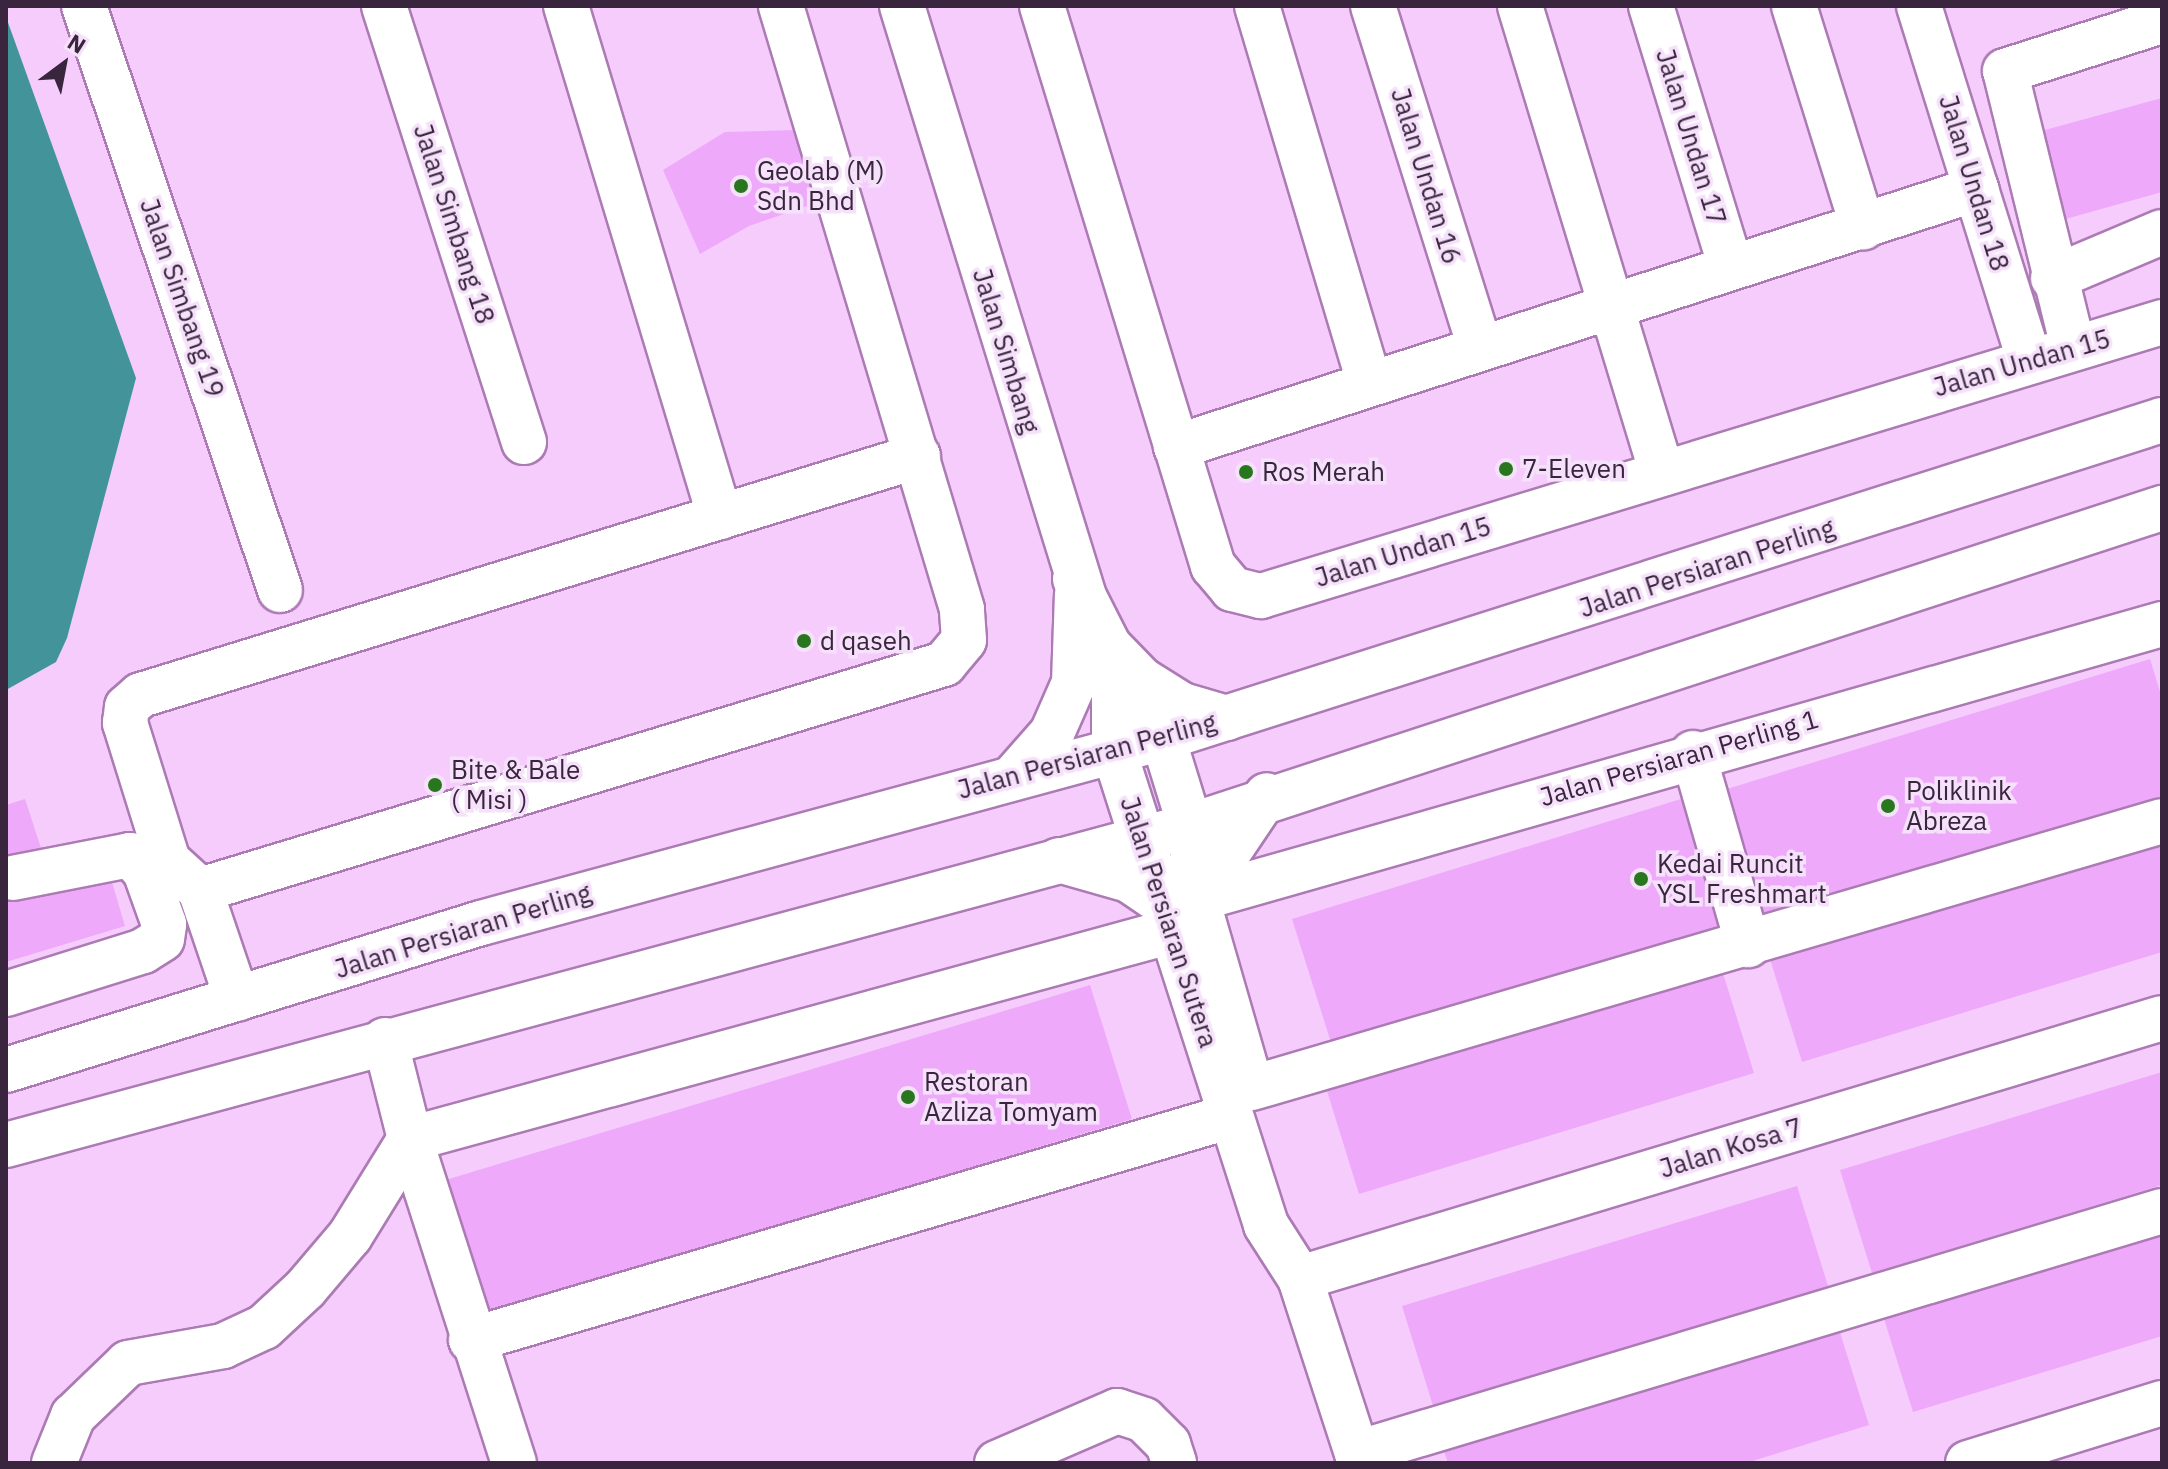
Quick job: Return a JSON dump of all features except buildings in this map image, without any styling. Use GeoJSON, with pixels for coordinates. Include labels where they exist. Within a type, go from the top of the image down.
{"type":"FeatureCollection","features":[{"type":"Feature","properties":{"kind":"street","name":"Jalan Simbang 19"},"geometry":{"type":"LineString","coordinates":[[84,6],[280,590]]}},
{"type":"Feature","properties":{"kind":"street","name":"Jalan Simbang 18"},"geometry":{"type":"LineString","coordinates":[[384,6],[524,442]]}},
{"type":"Feature","properties":{"kind":"street"},"geometry":{"type":"LineString","coordinates":[[566,6],[720,517]]}},
{"type":"Feature","properties":{"kind":"street"},"geometry":{"type":"LineString","coordinates":[[200,890],[944,664],[964,640],[962,609],[918,456],[781,6]]}},
{"type":"Feature","properties":{"kind":"street","name":"Jalan Simbang"},"geometry":{"type":"LineString","coordinates":[[902,6],[1075,579],[1114,694]]}},
{"type":"Feature","properties":{"kind":"street","name":"Jalan Undan 15"},"geometry":{"type":"LineString","coordinates":[[1042,6],[1213,566],[1232,589],[1261,596],[2029,359],[2162,322]]}},
{"type":"Feature","properties":{"kind":"street"},"geometry":{"type":"LineString","coordinates":[[1257,6],[1369,382]]}},
{"type":"Feature","properties":{"kind":"street","name":"Jalan Undan 16"},"geometry":{"type":"LineString","coordinates":[[1373,6],[1479,345]]}},
{"type":"Feature","properties":{"kind":"street"},"geometry":{"type":"LineString","coordinates":[[1520,6],[1662,472]]}},
{"type":"Feature","properties":{"kind":"street","name":"Jalan Undan 17"},"geometry":{"type":"LineString","coordinates":[[1651,6],[1731,267]]}},
{"type":"Feature","properties":{"kind":"street"},"geometry":{"type":"LineString","coordinates":[[1794,6],[1863,227]]}},
{"type":"Feature","properties":{"kind":"street","name":"Jalan Undan 18"},"geometry":{"type":"LineString","coordinates":[[1919,6],[2029,359]]}},
{"type":"Feature","properties":{"kind":"street"},"geometry":{"type":"LineString","coordinates":[[2073,347],[2053,278],[2005,71],[2162,21]]}},
{"type":"Feature","properties":{"kind":"street"},"geometry":{"type":"LineString","coordinates":[[1176,447],[1479,345],[1612,306],[1976,189]]}},
{"type":"Feature","properties":{"kind":"street"},"geometry":{"type":"LineString","coordinates":[[2053,278],[2162,232]]}},
{"type":"Feature","properties":{"kind":"street","name":"Jalan Persiaran Perling"},"geometry":{"type":"LineString","coordinates":[[6,1070],[237,999],[1016,774],[1163,738],[2162,420]]}},
{"type":"Feature","properties":{"kind":"street"},"geometry":{"type":"LineString","coordinates":[[237,999],[200,890],[168,861],[125,723],[127,707],[141,695],[918,456]]}},
{"type":"Feature","properties":{"kind":"street"},"geometry":{"type":"LineString","coordinates":[[6,1145],[1049,858],[1190,826],[1267,795],[2162,508]]}},
{"type":"Feature","properties":{"kind":"street"},"geometry":{"type":"LineString","coordinates":[[1075,579],[1109,646],[1142,680],[1182,705],[1227,718]]}},
{"type":"Feature","properties":{"kind":"street"},"geometry":{"type":"LineString","coordinates":[[1016,774],[1052,733],[1074,683],[1080,629],[1075,579]]}},
{"type":"Feature","properties":{"kind":"street","name":"Jalan Persiaran Perling 1"},"geometry":{"type":"LineString","coordinates":[[410,1139],[1177,911],[1693,753],[2162,624]]}},
{"type":"Feature","properties":{"kind":"street"},"geometry":{"type":"LineString","coordinates":[[1114,694],[1163,738]]}},
{"type":"Feature","properties":{"kind":"street","name":"Jalan Persiaran Sutera"},"geometry":{"type":"LineString","coordinates":[[1114,694],[1114,751],[1142,839],[1177,911],[1241,1102],[1293,1222],[1296,1267],[1358,1458]]}},
{"type":"Feature","properties":{"kind":"street","name":"Jalan Persiaran Sutera"},"geometry":{"type":"LineString","coordinates":[[1163,738],[1190,826],[1177,911]]}},
{"type":"Feature","properties":{"kind":"street"},"geometry":{"type":"LineString","coordinates":[[1693,753],[1748,945]]}},
{"type":"Feature","properties":{"kind":"street"},"geometry":{"type":"LineString","coordinates":[[1049,858],[1103,870],[1177,911],[1267,795]]}},
{"type":"Feature","properties":{"kind":"street"},"geometry":{"type":"LineString","coordinates":[[471,1340],[1748,945],[2162,821]]}},
{"type":"Feature","properties":{"kind":"street"},"geometry":{"type":"LineString","coordinates":[[6,994],[143,951],[162,939],[164,924],[145,871],[130,855],[13,878]]}},
{"type":"Feature","properties":{"kind":"street","name":"Jalan Kosa 7"},"geometry":{"type":"LineString","coordinates":[[1296,1267],[2162,1018]]}},
{"type":"Feature","properties":{"kind":"street"},"geometry":{"type":"LineString","coordinates":[[385,1040],[410,1139],[471,1340],[514,1463]]}},
{"type":"Feature","properties":{"kind":"street"},"geometry":{"type":"LineString","coordinates":[[54,1463],[73,1416],[128,1363],[223,1346],[264,1327],[295,1299],[350,1236],[410,1139]]}},
{"type":"Feature","properties":{"kind":"street"},"geometry":{"type":"LineString","coordinates":[[1358,1458],[2162,1211]]}},
{"type":"Feature","properties":{"kind":"street"},"geometry":{"type":"LineString","coordinates":[[1968,1463],[2162,1403]]}},
{"type":"Feature","properties":{"kind":"street"},"geometry":{"type":"LineString","coordinates":[[997,1463],[1117,1411],[1144,1420],[1168,1444],[1174,1463]]}},
{"type":"Feature","properties":{"kind":"shaded area"},"geometry":{"type":"Polygon","coordinates":[[[6,17],[136,378],[67,638],[56,662],[6,690],[6,17]]]}},
{"type":"Feature","properties":{"kind":"place","name":"Geolab (M) Sdn Bhd"},"geometry":{"type":"Point","coordinates":[741,186]}},
{"type":"Feature","properties":{"kind":"place","name":"7-Eleven"},"geometry":{"type":"Point","coordinates":[1506,469]}},
{"type":"Feature","properties":{"kind":"place","name":"Ros Merah"},"geometry":{"type":"Point","coordinates":[1246,472]}},
{"type":"Feature","properties":{"kind":"place","name":"d qaseh"},"geometry":{"type":"Point","coordinates":[804,641]}},
{"type":"Feature","properties":{"kind":"place","name":"Bite & Bale ( Misi )"},"geometry":{"type":"Point","coordinates":[435,785]}},
{"type":"Feature","properties":{"kind":"place","name":"Poliklinik Abreza"},"geometry":{"type":"Point","coordinates":[1888,806]}},
{"type":"Feature","properties":{"kind":"place","name":"Kedai Runcit YSL Freshmart"},"geometry":{"type":"Point","coordinates":[1641,879]}},
{"type":"Feature","properties":{"kind":"place","name":"Restoran Azliza Tomyam"},"geometry":{"type":"Point","coordinates":[908,1097]}}]}
